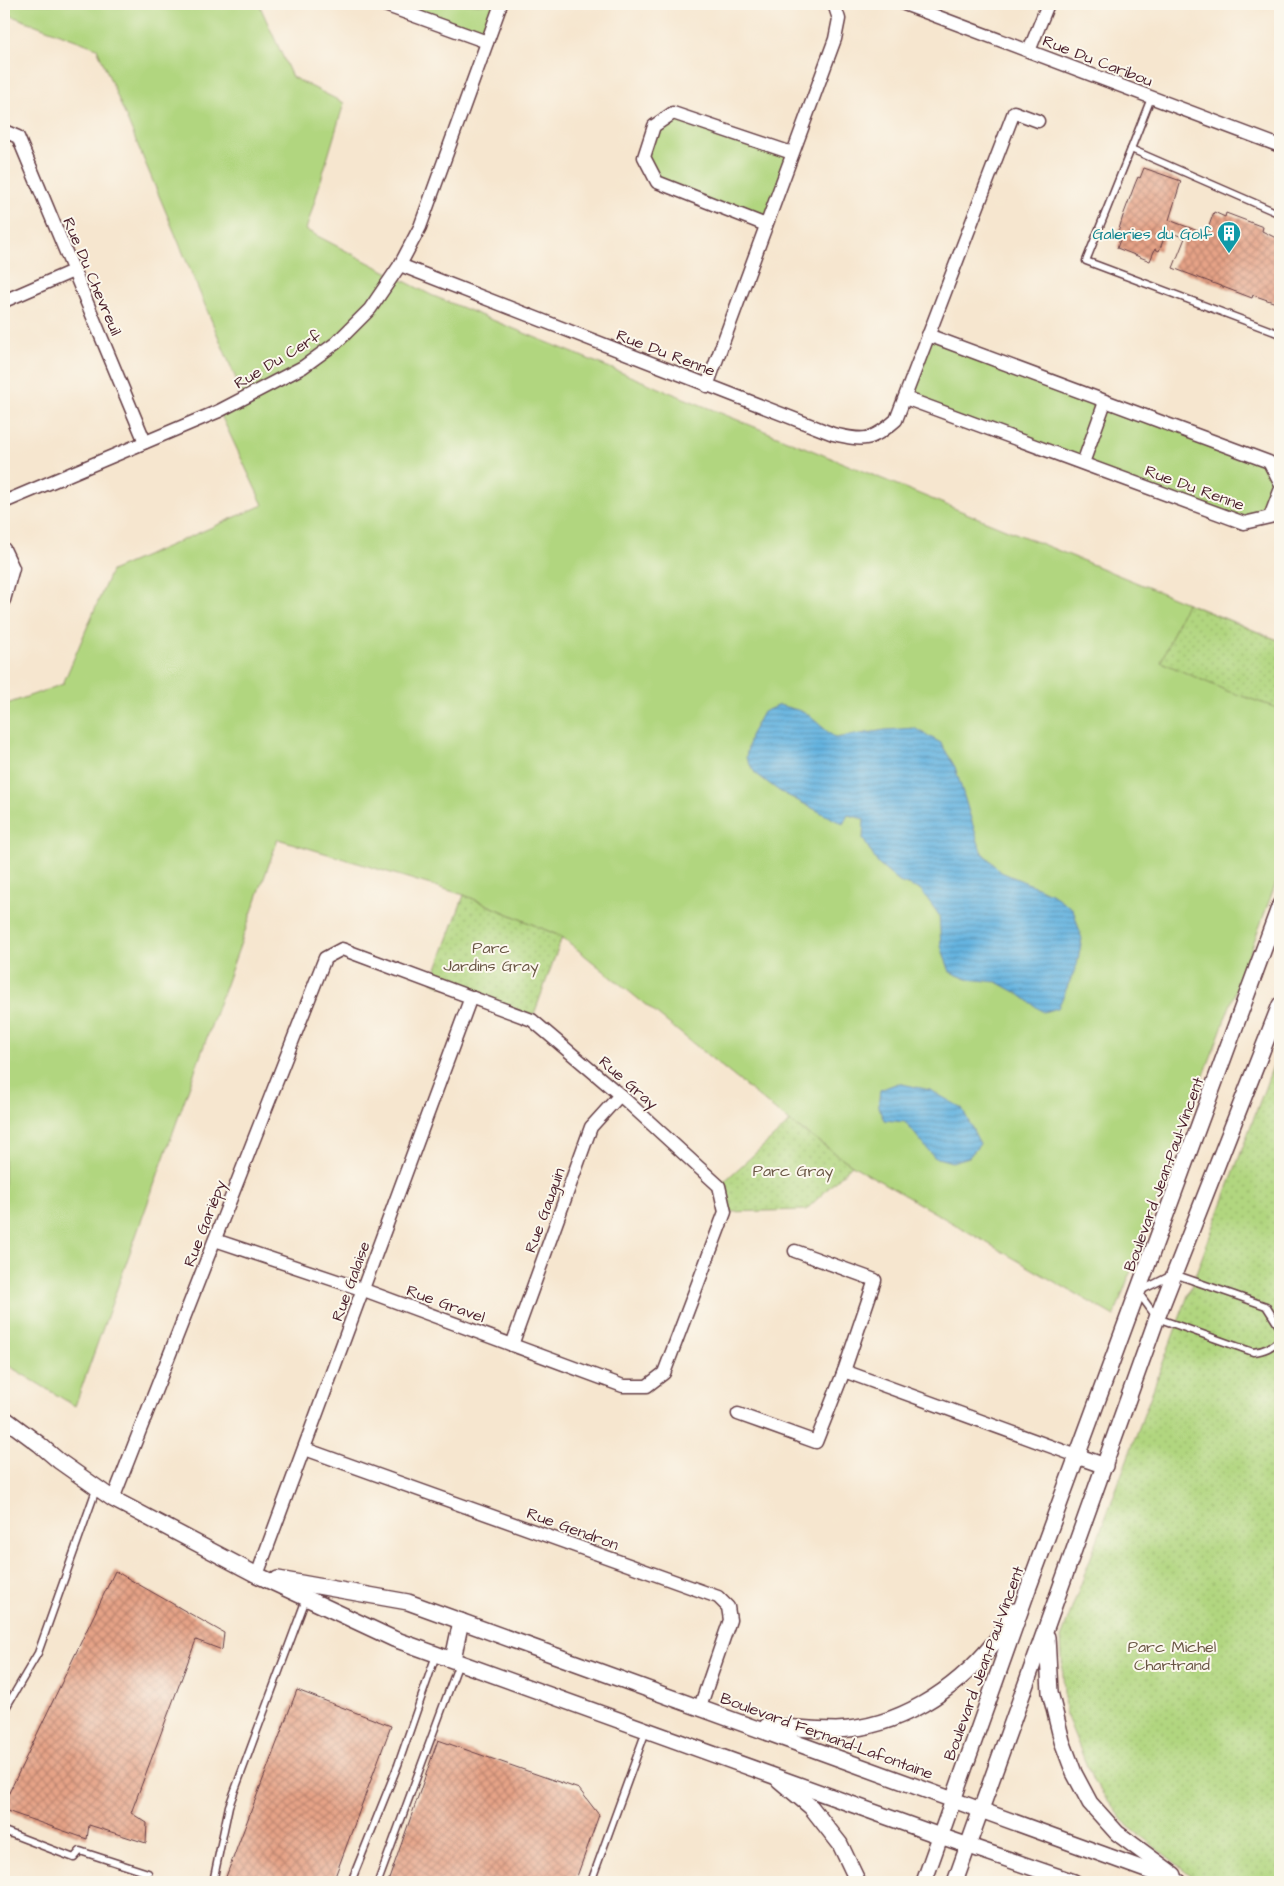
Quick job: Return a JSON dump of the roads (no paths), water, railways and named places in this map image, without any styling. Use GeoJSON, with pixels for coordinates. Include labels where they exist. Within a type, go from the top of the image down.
{"type":"FeatureCollection","features":[{"type":"Feature","properties":{"kind":"street"},"geometry":{"type":"LineString","coordinates":[[382,4],[487,42]]}},
{"type":"Feature","properties":{"kind":"street","name":"Rue Du Cerf"},"geometry":{"type":"LineString","coordinates":[[4,502],[218,412],[303,367],[336,343],[370,309],[400,266],[420,227],[501,4]]}},
{"type":"Feature","properties":{"kind":"street"},"geometry":{"type":"LineString","coordinates":[[707,386],[835,39],[839,20],[834,4]]}},
{"type":"Feature","properties":{"kind":"street","name":"Rue Du Caribou"},"geometry":{"type":"LineString","coordinates":[[904,4],[1280,146]]}},
{"type":"Feature","properties":{"kind":"street"},"geometry":{"type":"LineString","coordinates":[[1029,51],[1048,4]]}},
{"type":"Feature","properties":{"kind":"street","name":"Rue Du Renne"},"geometry":{"type":"LineString","coordinates":[[400,266],[833,434],[857,440],[877,434],[896,420],[1014,112],[1038,121]]}},
{"type":"Feature","properties":{"kind":"street"},"geometry":{"type":"LineString","coordinates":[[766,225],[657,182],[644,157],[654,126],[673,113],[792,153]]}},
{"type":"Feature","properties":{"kind":"street","name":"Rue Du Chevreuil"},"geometry":{"type":"LineString","coordinates":[[4,131],[18,137],[145,442]]}},
{"type":"Feature","properties":{"kind":"street"},"geometry":{"type":"LineString","coordinates":[[4,300],[74,271]]}},
{"type":"Feature","properties":{"kind":"street"},"geometry":{"type":"LineString","coordinates":[[928,335],[1269,462],[1280,483]]}},
{"type":"Feature","properties":{"kind":"street","name":"Rue Du Renne"},"geometry":{"type":"LineString","coordinates":[[905,398],[1244,522],[1270,517],[1280,490]]}},
{"type":"Feature","properties":{"kind":"street"},"geometry":{"type":"LineString","coordinates":[[1083,463],[1106,402]]}},
{"type":"Feature","properties":{"kind":"street"},"geometry":{"type":"LineString","coordinates":[[4,549],[13,568],[4,600]]}},
{"type":"Feature","properties":{"kind":"street","name":"Boulevard Jean-Paul-Vincent"},"geometry":{"type":"LineString","coordinates":[[924,1882],[1028,1589],[1280,905]]}},
{"type":"Feature","properties":{"kind":"street","name":"Rue Gray"},"geometry":{"type":"LineString","coordinates":[[325,958],[342,950],[532,1020],[620,1095],[719,1186],[725,1212],[664,1373]]}},
{"type":"Feature","properties":{"kind":"street","name":"Rue Gariépy"},"geometry":{"type":"LineString","coordinates":[[113,1499],[325,958]]}},
{"type":"Feature","properties":{"kind":"street","name":"Rue Galaise"},"geometry":{"type":"LineString","coordinates":[[257,1575],[471,997]]}},
{"type":"Feature","properties":{"kind":"street"},"geometry":{"type":"LineString","coordinates":[[955,1882],[1157,1318],[1280,1005]]}},
{"type":"Feature","properties":{"kind":"street","name":"Rue Gauguin"},"geometry":{"type":"LineString","coordinates":[[512,1345],[592,1127],[620,1095]]}},
{"type":"Feature","properties":{"kind":"street","name":"Rue Gravel"},"geometry":{"type":"LineString","coordinates":[[215,1240],[364,1290],[623,1386],[647,1386],[664,1373]]}},
{"type":"Feature","properties":{"kind":"street"},"geometry":{"type":"LineString","coordinates":[[738,1414],[816,1442],[844,1371],[875,1280],[795,1251]]}},
{"type":"Feature","properties":{"kind":"street"},"geometry":{"type":"LineString","coordinates":[[844,1371],[1105,1466]]}},
{"type":"Feature","properties":{"kind":"street","name":"Boulevard Fernand-Lafontaine"},"geometry":{"type":"LineString","coordinates":[[4,1418],[59,1461],[113,1499],[257,1575],[394,1639],[770,1773],[940,1836],[969,1844],[1074,1882]]}},
{"type":"Feature","properties":{"kind":"street","name":"Rue Gendron"},"geometry":{"type":"LineString","coordinates":[[305,1449],[718,1597],[728,1606],[730,1620],[700,1707]]}},
{"type":"Feature","properties":{"kind":"street","name":"Boulevard Fernand-Lafontaine"},"geometry":{"type":"LineString","coordinates":[[257,1575],[408,1602],[1180,1882]]}},
{"type":"Feature","properties":{"kind":"street"},"geometry":{"type":"LineString","coordinates":[[751,1726],[836,1730],[876,1724],[909,1711],[938,1695],[966,1672],[993,1643],[1028,1589]]}},
{"type":"Feature","properties":{"kind":"street"},"geometry":{"type":"LineString","coordinates":[[456,1661],[462,1622]]}},
{"type":"Feature","properties":{"kind":"street"},"geometry":{"type":"LineString","coordinates":[[1046,1631],[1050,1692],[1060,1733],[1074,1773],[1090,1803],[1117,1833],[1184,1882]]}},
{"type":"Feature","properties":{"kind":"street"},"geometry":{"type":"LineString","coordinates":[[770,1773],[811,1807],[840,1844],[858,1882]]}},
{"type":"Feature","properties":{"kind":"lane"},"geometry":{"type":"LineString","coordinates":[[1152,98],[1086,262],[1280,334]]}},
{"type":"Feature","properties":{"kind":"lane"},"geometry":{"type":"LineString","coordinates":[[1131,149],[1280,214]]}},
{"type":"Feature","properties":{"kind":"lane"},"geometry":{"type":"LineString","coordinates":[[1280,1328],[1266,1306],[1174,1274],[1138,1292],[1157,1318],[1254,1352],[1263,1351],[1280,1339]]}},
{"type":"Feature","properties":{"kind":"lane"},"geometry":{"type":"LineString","coordinates":[[4,1711],[38,1653],[97,1487]]}},
{"type":"Feature","properties":{"kind":"lane"},"geometry":{"type":"LineString","coordinates":[[213,1882],[229,1806],[306,1598]]}},
{"type":"Feature","properties":{"kind":"lane"},"geometry":{"type":"LineString","coordinates":[[351,1882],[398,1765],[436,1653]]}},
{"type":"Feature","properties":{"kind":"lane"},"geometry":{"type":"LineString","coordinates":[[378,1882],[456,1661]]}},
{"type":"Feature","properties":{"kind":"lane"},"geometry":{"type":"LineString","coordinates":[[591,1882],[647,1729]]}},
{"type":"Feature","properties":{"kind":"lane"},"geometry":{"type":"LineString","coordinates":[[4,1832],[74,1858],[80,1851],[148,1873],[144,1882]]}},
{"type":"Feature","properties":{"kind":"water"},"geometry":{"type":"Polygon","coordinates":[[[779,705],[805,712],[835,738],[885,730],[914,728],[941,743],[955,767],[981,851],[1001,872],[1051,893],[1073,909],[1082,939],[1077,965],[1058,1008],[1043,1012],[1019,994],[997,982],[967,979],[950,972],[941,946],[939,915],[921,890],[899,882],[878,864],[863,839],[864,819],[848,815],[843,824],[779,791],[755,773],[746,758],[750,736],[763,712],[779,705]]]}},
{"type":"Feature","properties":{"kind":"water"},"geometry":{"type":"Polygon","coordinates":[[[898,1083],[930,1090],[962,1108],[980,1144],[969,1157],[952,1162],[934,1157],[905,1122],[884,1120],[878,1107],[880,1090],[898,1083]]]}},
{"type":"Feature","properties":{"kind":"place","name":"Galeries du Golf"},"geometry":{"type":"Point","coordinates":[1229,254]}},
{"type":"Feature","properties":{"kind":"park label","name":"Parc Jardins Gray"},"geometry":{"type":"Point","coordinates":[491,956]}},
{"type":"Feature","properties":{"kind":"park label","name":"Parc Gray"},"geometry":{"type":"Point","coordinates":[793,1170]}},
{"type":"Feature","properties":{"kind":"park label","name":"Parc Michel Chartrand"},"geometry":{"type":"Point","coordinates":[1172,1655]}}]}
